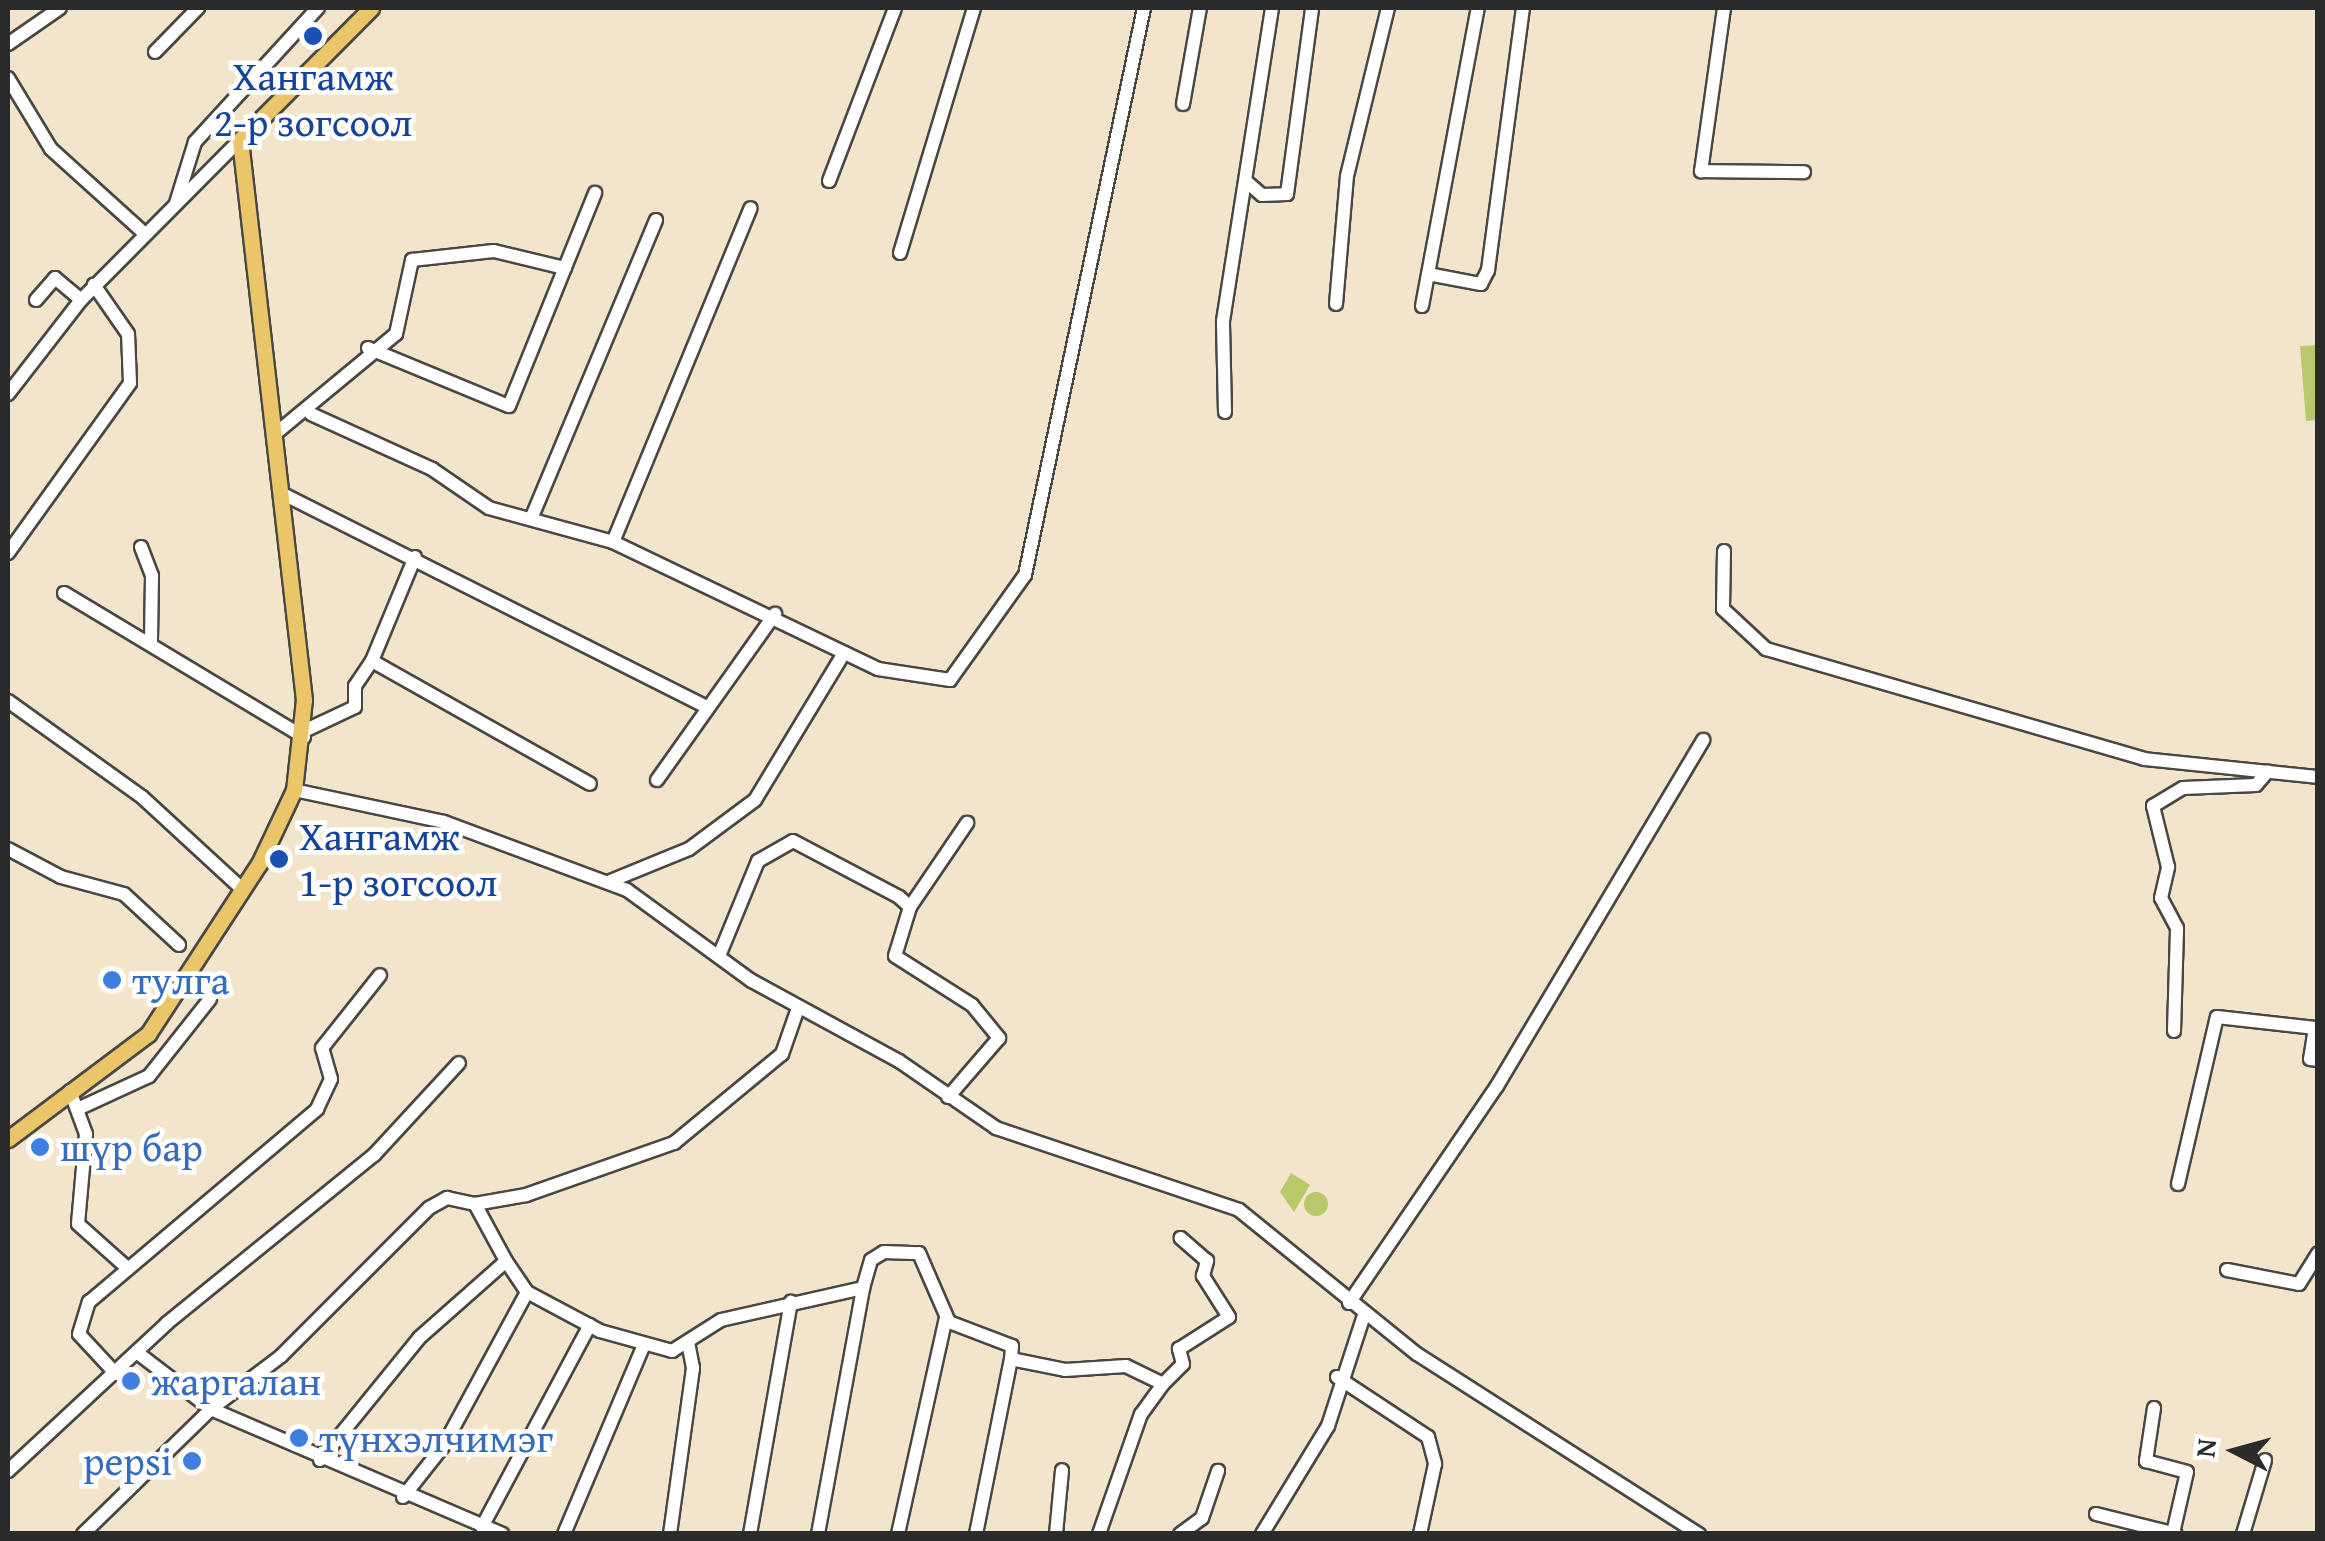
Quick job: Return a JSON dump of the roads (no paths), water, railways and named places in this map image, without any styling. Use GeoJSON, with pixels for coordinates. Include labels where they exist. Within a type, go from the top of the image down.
{"type":"FeatureCollection","features":[{"type":"Feature","properties":{"kind":"main road"},"geometry":{"type":"LineString","coordinates":[[8,1139],[148,1034],[243,890],[294,790],[304,734],[275,434],[240,140],[371,8]]}},
{"type":"Feature","properties":{"kind":"street"},"geometry":{"type":"LineString","coordinates":[[8,44],[60,8]]}},
{"type":"Feature","properties":{"kind":"street"},"geometry":{"type":"LineString","coordinates":[[154,52],[198,8]]}},
{"type":"Feature","properties":{"kind":"street"},"geometry":{"type":"LineString","coordinates":[[829,181],[895,8]]}},
{"type":"Feature","properties":{"kind":"street"},"geometry":{"type":"LineString","coordinates":[[900,253],[974,8]]}},
{"type":"Feature","properties":{"kind":"street"},"geometry":{"type":"LineString","coordinates":[[311,414],[432,469],[490,508],[614,542],[775,614],[878,669],[950,680],[1025,575],[1144,8]]}},
{"type":"Feature","properties":{"kind":"street"},"geometry":{"type":"LineString","coordinates":[[1183,104],[1200,8]]}},
{"type":"Feature","properties":{"kind":"street"},"geometry":{"type":"LineString","coordinates":[[1225,412],[1223,321],[1248,183],[1272,8]]}},
{"type":"Feature","properties":{"kind":"street"},"geometry":{"type":"LineString","coordinates":[[1248,183],[1262,195],[1287,194],[1312,8]]}},
{"type":"Feature","properties":{"kind":"street"},"geometry":{"type":"LineString","coordinates":[[1336,304],[1347,176],[1388,8]]}},
{"type":"Feature","properties":{"kind":"street"},"geometry":{"type":"LineString","coordinates":[[1422,306],[1478,8]]}},
{"type":"Feature","properties":{"kind":"street"},"geometry":{"type":"LineString","coordinates":[[1428,274],[1481,284],[1488,270],[1523,8]]}},
{"type":"Feature","properties":{"kind":"street"},"geometry":{"type":"LineString","coordinates":[[1724,8],[1701,171],[1804,172]]}},
{"type":"Feature","properties":{"kind":"street"},"geometry":{"type":"LineString","coordinates":[[176,204],[194,142],[312,10]]}},
{"type":"Feature","properties":{"kind":"street"},"geometry":{"type":"LineString","coordinates":[[8,78],[52,148],[145,234]]}},
{"type":"Feature","properties":{"kind":"street"},"geometry":{"type":"LineString","coordinates":[[8,394],[94,285],[240,140]]}},
{"type":"Feature","properties":{"kind":"street"},"geometry":{"type":"LineString","coordinates":[[368,348],[509,406],[595,194]]}},
{"type":"Feature","properties":{"kind":"street"},"geometry":{"type":"LineString","coordinates":[[614,542],[752,208]]}},
{"type":"Feature","properties":{"kind":"street"},"geometry":{"type":"LineString","coordinates":[[531,519],[656,220]]}},
{"type":"Feature","properties":{"kind":"street"},"geometry":{"type":"LineString","coordinates":[[275,434],[311,414],[368,348],[396,334],[412,260],[494,251],[564,268]]}},
{"type":"Feature","properties":{"kind":"street"},"geometry":{"type":"LineString","coordinates":[[36,300],[56,278],[81,300]]}},
{"type":"Feature","properties":{"kind":"street"},"geometry":{"type":"LineString","coordinates":[[8,553],[130,382],[128,334],[94,285]]}},
{"type":"Feature","properties":{"kind":"street"},"geometry":{"type":"LineString","coordinates":[[281,493],[705,706]]}},
{"type":"Feature","properties":{"kind":"street"},"geometry":{"type":"LineString","coordinates":[[141,547],[152,576],[151,643]]}},
{"type":"Feature","properties":{"kind":"street"},"geometry":{"type":"LineString","coordinates":[[1724,551],[1723,609],[1766,649],[2144,760],[2318,777]]}},
{"type":"Feature","properties":{"kind":"street"},"geometry":{"type":"LineString","coordinates":[[64,593],[304,734],[355,707],[415,557]]}},
{"type":"Feature","properties":{"kind":"street"},"geometry":{"type":"LineString","coordinates":[[657,780],[705,706],[775,614]]}},
{"type":"Feature","properties":{"kind":"street"},"geometry":{"type":"LineString","coordinates":[[608,882],[689,849],[755,800],[844,653]]}},
{"type":"Feature","properties":{"kind":"street"},"geometry":{"type":"LineString","coordinates":[[372,661],[590,784]]}},
{"type":"Feature","properties":{"kind":"street"},"geometry":{"type":"LineString","coordinates":[[8,700],[142,797],[243,890]]}},
{"type":"Feature","properties":{"kind":"street"},"geometry":{"type":"LineString","coordinates":[[1350,1303],[1498,1086],[1704,740]]}},
{"type":"Feature","properties":{"kind":"street"},"geometry":{"type":"LineString","coordinates":[[2174,1031],[2177,928],[2160,898],[2168,868],[2153,806],[2183,788],[2256,785],[2268,770]]}},
{"type":"Feature","properties":{"kind":"street"},"geometry":{"type":"LineString","coordinates":[[294,790],[401,810],[608,882],[666,910],[719,956],[798,1008],[1014,1136],[1226,1203],[1282,1238],[1364,1315],[1699,1534]]}},
{"type":"Feature","properties":{"kind":"street"},"geometry":{"type":"LineString","coordinates":[[948,1096],[999,1038],[972,1005],[896,956],[910,907],[967,823]]}},
{"type":"Feature","properties":{"kind":"street"},"geometry":{"type":"LineString","coordinates":[[719,956],[758,861],[793,841],[910,907]]}},
{"type":"Feature","properties":{"kind":"street"},"geometry":{"type":"LineString","coordinates":[[8,849],[60,877],[124,894],[179,945]]}},
{"type":"Feature","properties":{"kind":"street"},"geometry":{"type":"LineString","coordinates":[[116,1374],[76,1324],[124,1265],[179,1230],[317,1110],[331,1079],[322,1048],[380,975]]}},
{"type":"Feature","properties":{"kind":"street"},"geometry":{"type":"LineString","coordinates":[[82,1107],[149,1076],[210,999]]}},
{"type":"Feature","properties":{"kind":"street"},"geometry":{"type":"LineString","coordinates":[[83,1534],[211,1409],[296,1343],[416,1218],[447,1198],[475,1204],[556,1187],[674,1144],[782,1054],[798,1008]]}},
{"type":"Feature","properties":{"kind":"street"},"geometry":{"type":"LineString","coordinates":[[2178,1184],[2216,1016],[2315,1028],[2310,1059],[2318,1060]]}},
{"type":"Feature","properties":{"kind":"street"},"geometry":{"type":"LineString","coordinates":[[8,1470],[374,1155],[459,1062]]}},
{"type":"Feature","properties":{"kind":"street"},"geometry":{"type":"LineString","coordinates":[[70,1091],[82,1107],[78,1224],[124,1265]]}},
{"type":"Feature","properties":{"kind":"street"},"geometry":{"type":"LineString","coordinates":[[475,1204],[527,1292],[642,1347],[672,1351],[721,1320],[863,1288]]}},
{"type":"Feature","properties":{"kind":"street"},"geometry":{"type":"LineString","coordinates":[[1099,1534],[1141,1414],[1183,1364],[1179,1349],[1229,1317],[1203,1276],[1208,1260],[1181,1238]]}},
{"type":"Feature","properties":{"kind":"street"},"geometry":{"type":"LineString","coordinates":[[818,1534],[863,1288],[884,1252],[920,1253],[946,1317],[898,1534]]}},
{"type":"Feature","properties":{"kind":"street"},"geometry":{"type":"LineString","coordinates":[[2228,1270],[2299,1284],[2318,1254]]}},
{"type":"Feature","properties":{"kind":"street"},"geometry":{"type":"LineString","coordinates":[[320,1460],[420,1338],[506,1261]]}},
{"type":"Feature","properties":{"kind":"street"},"geometry":{"type":"LineString","coordinates":[[403,1497],[444,1444],[527,1292]]}},
{"type":"Feature","properties":{"kind":"street"},"geometry":{"type":"LineString","coordinates":[[750,1534],[791,1302]]}},
{"type":"Feature","properties":{"kind":"street"},"geometry":{"type":"LineString","coordinates":[[1262,1534],[1328,1426],[1337,1377],[1364,1315]]}},
{"type":"Feature","properties":{"kind":"street"},"geometry":{"type":"LineString","coordinates":[[946,1317],[1012,1346],[976,1534]]}},
{"type":"Feature","properties":{"kind":"street"},"geometry":{"type":"LineString","coordinates":[[482,1526],[590,1325]]}},
{"type":"Feature","properties":{"kind":"street"},"geometry":{"type":"LineString","coordinates":[[670,1534],[694,1368],[688,1342]]}},
{"type":"Feature","properties":{"kind":"street"},"geometry":{"type":"LineString","coordinates":[[564,1534],[642,1347]]}},
{"type":"Feature","properties":{"kind":"street"},"geometry":{"type":"LineString","coordinates":[[139,1354],[211,1409],[403,1497],[502,1534]]}},
{"type":"Feature","properties":{"kind":"street"},"geometry":{"type":"LineString","coordinates":[[1011,1359],[1066,1370],[1126,1366],[1163,1384]]}},
{"type":"Feature","properties":{"kind":"street"},"geometry":{"type":"LineString","coordinates":[[1337,1377],[1428,1437],[1435,1464],[1420,1534]]}},
{"type":"Feature","properties":{"kind":"street"},"geometry":{"type":"LineString","coordinates":[[2096,1514],[2175,1533],[2188,1472],[2146,1461],[2154,1408]]}},
{"type":"Feature","properties":{"kind":"street"},"geometry":{"type":"LineString","coordinates":[[2243,1534],[2265,1460]]}},
{"type":"Feature","properties":{"kind":"street"},"geometry":{"type":"LineString","coordinates":[[1056,1534],[1062,1470]]}},
{"type":"Feature","properties":{"kind":"street"},"geometry":{"type":"LineString","coordinates":[[1180,1534],[1202,1518],[1218,1471]]}},
{"type":"Feature","properties":{"kind":"place","name":"Хангамж 2-р зогсоол"},"geometry":{"type":"Point","coordinates":[313,36]}},
{"type":"Feature","properties":{"kind":"place","name":"Хангамж 1-р зогсоол"},"geometry":{"type":"Point","coordinates":[279,859]}},
{"type":"Feature","properties":{"kind":"place","name":"тулга"},"geometry":{"type":"Point","coordinates":[112,980]}},
{"type":"Feature","properties":{"kind":"place","name":"шүр бар"},"geometry":{"type":"Point","coordinates":[40,1147]}},
{"type":"Feature","properties":{"kind":"place","name":"жаргалан"},"geometry":{"type":"Point","coordinates":[131,1381]}},
{"type":"Feature","properties":{"kind":"place","name":"түнхэлчимэг"},"geometry":{"type":"Point","coordinates":[299,1438]}},
{"type":"Feature","properties":{"kind":"place","name":"pepsi"},"geometry":{"type":"Point","coordinates":[192,1461]}}]}
